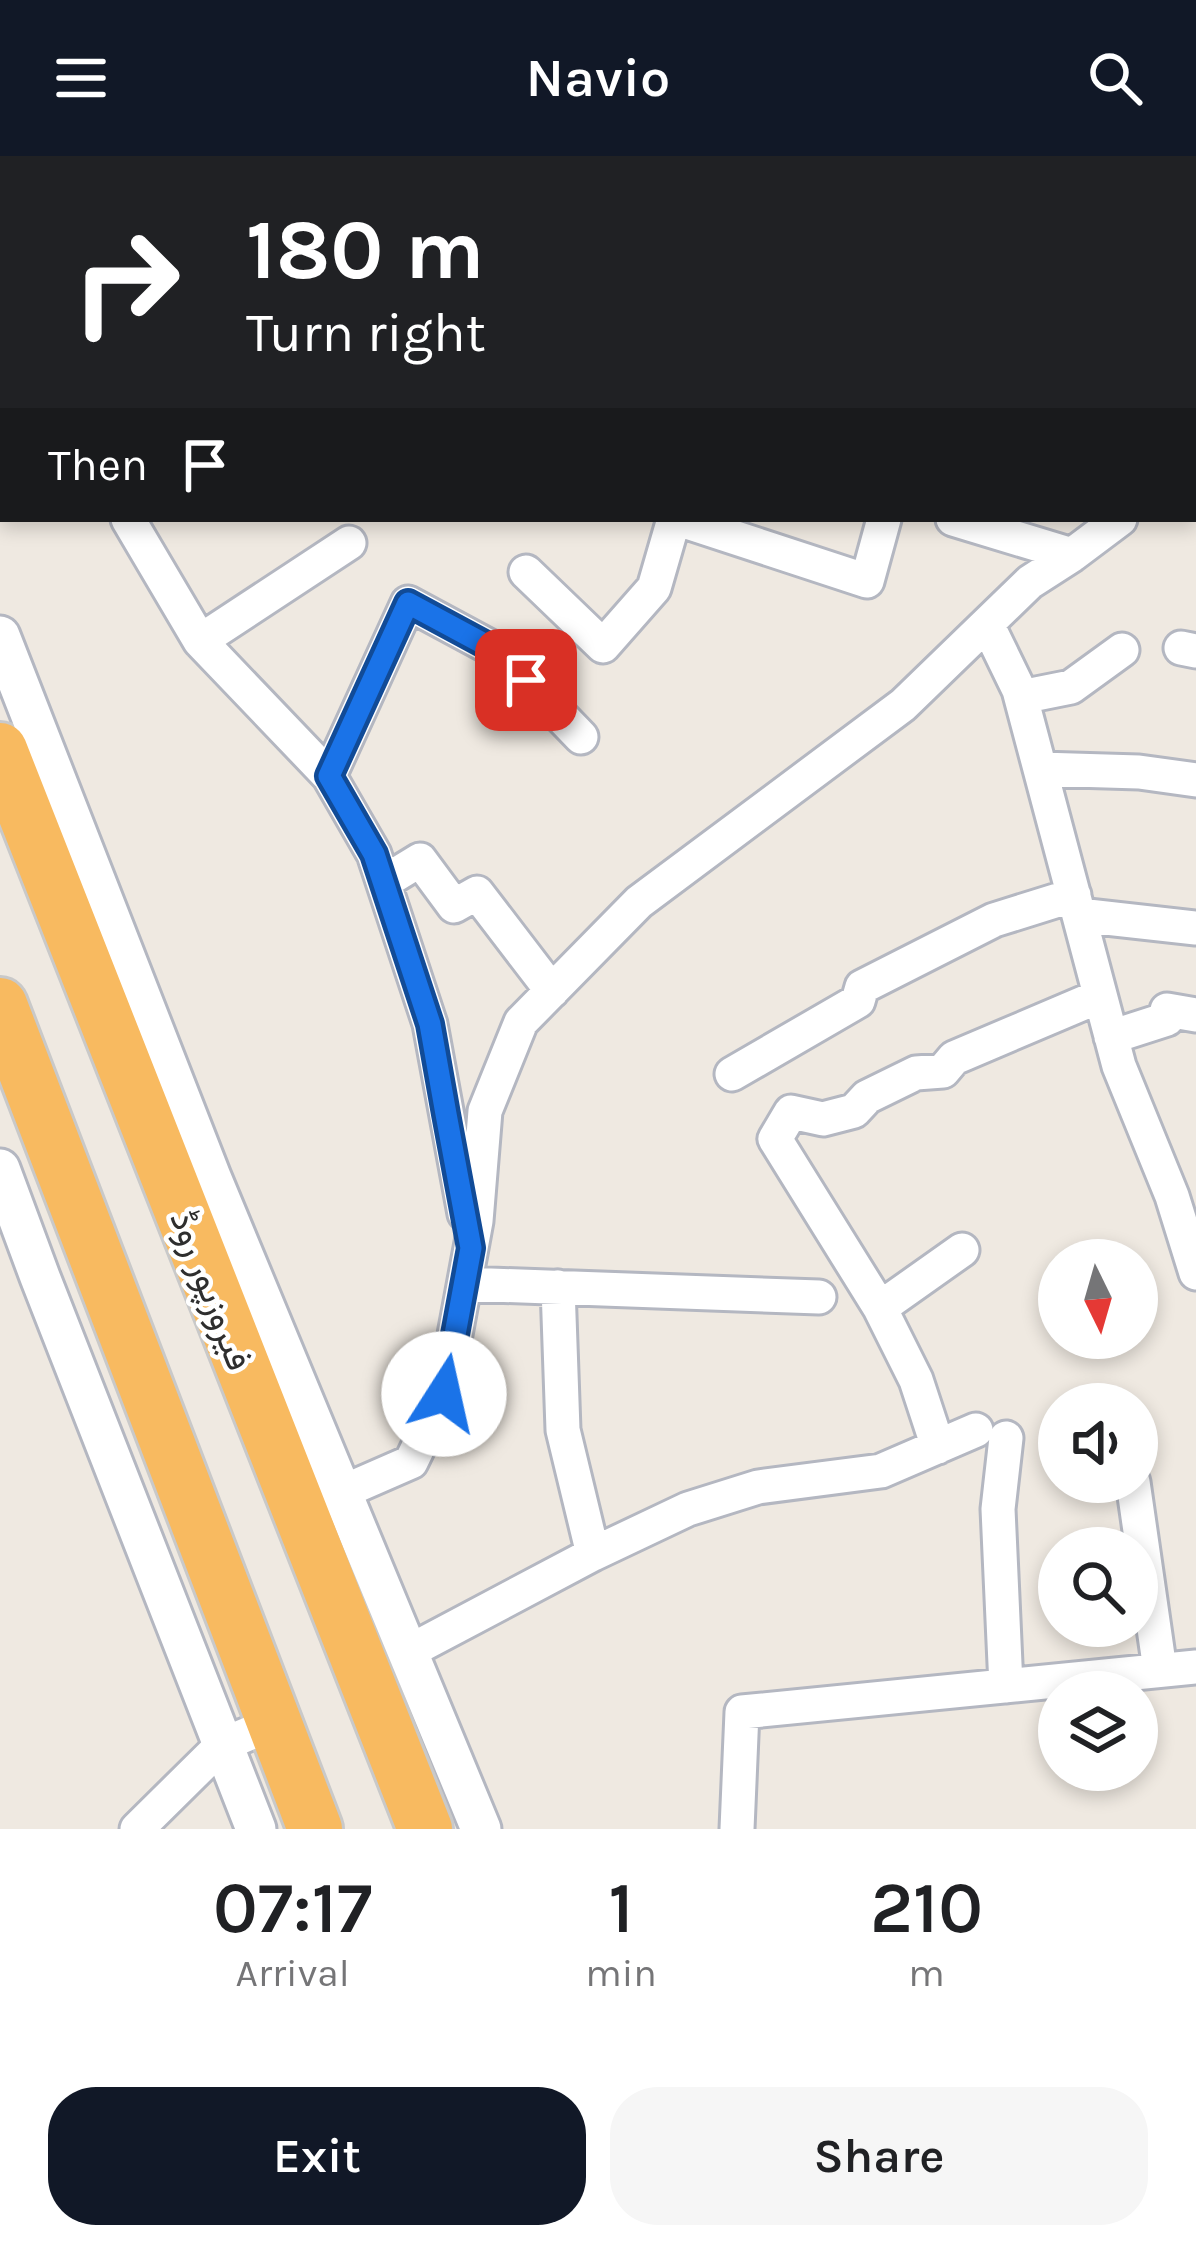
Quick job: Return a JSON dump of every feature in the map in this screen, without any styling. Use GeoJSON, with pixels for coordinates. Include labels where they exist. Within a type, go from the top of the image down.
{"type":"FeatureCollection","features":[{"type":"Feature","properties":{"kind":"highway","name":"فیروزپور روڈ"},"geometry":{"type":"LineString","coordinates":[[0,750],[319,1500],[425,1829]]}},
{"type":"Feature","properties":{"kind":"highway"},"geometry":{"type":"LineString","coordinates":[[0,1005],[315,1829]]}},
{"type":"Feature","properties":{"kind":"street"},"geometry":{"type":"LineString","coordinates":[[130,522],[200,641],[329,776],[374,854],[430,1024],[471,1248]]}},
{"type":"Feature","properties":{"kind":"street"},"geometry":{"type":"LineString","coordinates":[[526,572],[604,646],[654,588],[675,522]]}},
{"type":"Feature","properties":{"kind":"street"},"geometry":{"type":"LineString","coordinates":[[696,522],[769,533],[867,581],[883,522]]}},
{"type":"Feature","properties":{"kind":"street"},"geometry":{"type":"LineString","coordinates":[[963,522],[1072,555]]}},
{"type":"Feature","properties":{"kind":"street"},"geometry":{"type":"LineString","coordinates":[[319,1500],[411,1462],[444,1394],[476,1221],[485,1111],[521,1022],[639,902],[903,705],[1030,582],[1116,522]]}},
{"type":"Feature","properties":{"kind":"street"},"geometry":{"type":"LineString","coordinates":[[200,641],[349,543]]}},
{"type":"Feature","properties":{"kind":"street"},"geometry":{"type":"LineString","coordinates":[[329,776],[408,603],[499,652],[581,737]]}},
{"type":"Feature","properties":{"kind":"street"},"geometry":{"type":"LineString","coordinates":[[987,624],[1021,697],[1119,1066],[1187,1215],[1196,1273]]}},
{"type":"Feature","properties":{"kind":"street"},"geometry":{"type":"LineString","coordinates":[[0,636],[212,1177],[319,1500],[408,1652],[481,1829]]}},
{"type":"Feature","properties":{"kind":"street"},"geometry":{"type":"LineString","coordinates":[[1021,697],[1071,687],[1122,650]]}},
{"type":"Feature","properties":{"kind":"street"},"geometry":{"type":"LineString","coordinates":[[1040,769],[1139,772],[1196,780]]}},
{"type":"Feature","properties":{"kind":"street"},"geometry":{"type":"LineString","coordinates":[[384,882],[420,860],[454,907],[477,893],[552,991]]}},
{"type":"Feature","properties":{"kind":"street"},"geometry":{"type":"LineString","coordinates":[[731,1074],[858,1001],[862,987],[994,920],[1076,905],[1196,928]]}},
{"type":"Feature","properties":{"kind":"street"},"geometry":{"type":"LineString","coordinates":[[938,1447],[916,1380],[880,1308],[775,1139],[791,1112],[824,1120],[854,1111],[867,1097],[916,1073],[943,1071],[954,1058],[1100,996]]}},
{"type":"Feature","properties":{"kind":"street"},"geometry":{"type":"LineString","coordinates":[[1111,1036],[1167,1019],[1167,1010],[1196,1015]]}},
{"type":"Feature","properties":{"kind":"street"},"geometry":{"type":"LineString","coordinates":[[0,1169],[256,1829]]}},
{"type":"Feature","properties":{"kind":"street"},"geometry":{"type":"LineString","coordinates":[[880,1308],[962,1250]]}},
{"type":"Feature","properties":{"kind":"street"},"geometry":{"type":"LineString","coordinates":[[465,1284],[819,1297]]}},
{"type":"Feature","properties":{"kind":"street"},"geometry":{"type":"LineString","coordinates":[[558,1287],[563,1430],[593,1554]]}},
{"type":"Feature","properties":{"kind":"street"},"geometry":{"type":"LineString","coordinates":[[408,1652],[688,1509],[758,1486],[881,1471],[938,1447],[991,1434],[1006,1686]]}},
{"type":"Feature","properties":{"kind":"street"},"geometry":{"type":"LineString","coordinates":[[1136,1503],[1160,1670]]}},
{"type":"Feature","properties":{"kind":"street"},"geometry":{"type":"LineString","coordinates":[[737,1829],[742,1712],[1196,1667]]}},
{"type":"Feature","properties":{"kind":"street"},"geometry":{"type":"LineString","coordinates":[[137,1829],[222,1745],[274,1723]]}},
{"type":"Feature","properties":{"kind":"route"},"geometry":{"type":"LineString","coordinates":[[444,1394],[471,1248],[430,1024],[374,854],[329,776],[408,603],[499,652],[526,680]]}}]}
